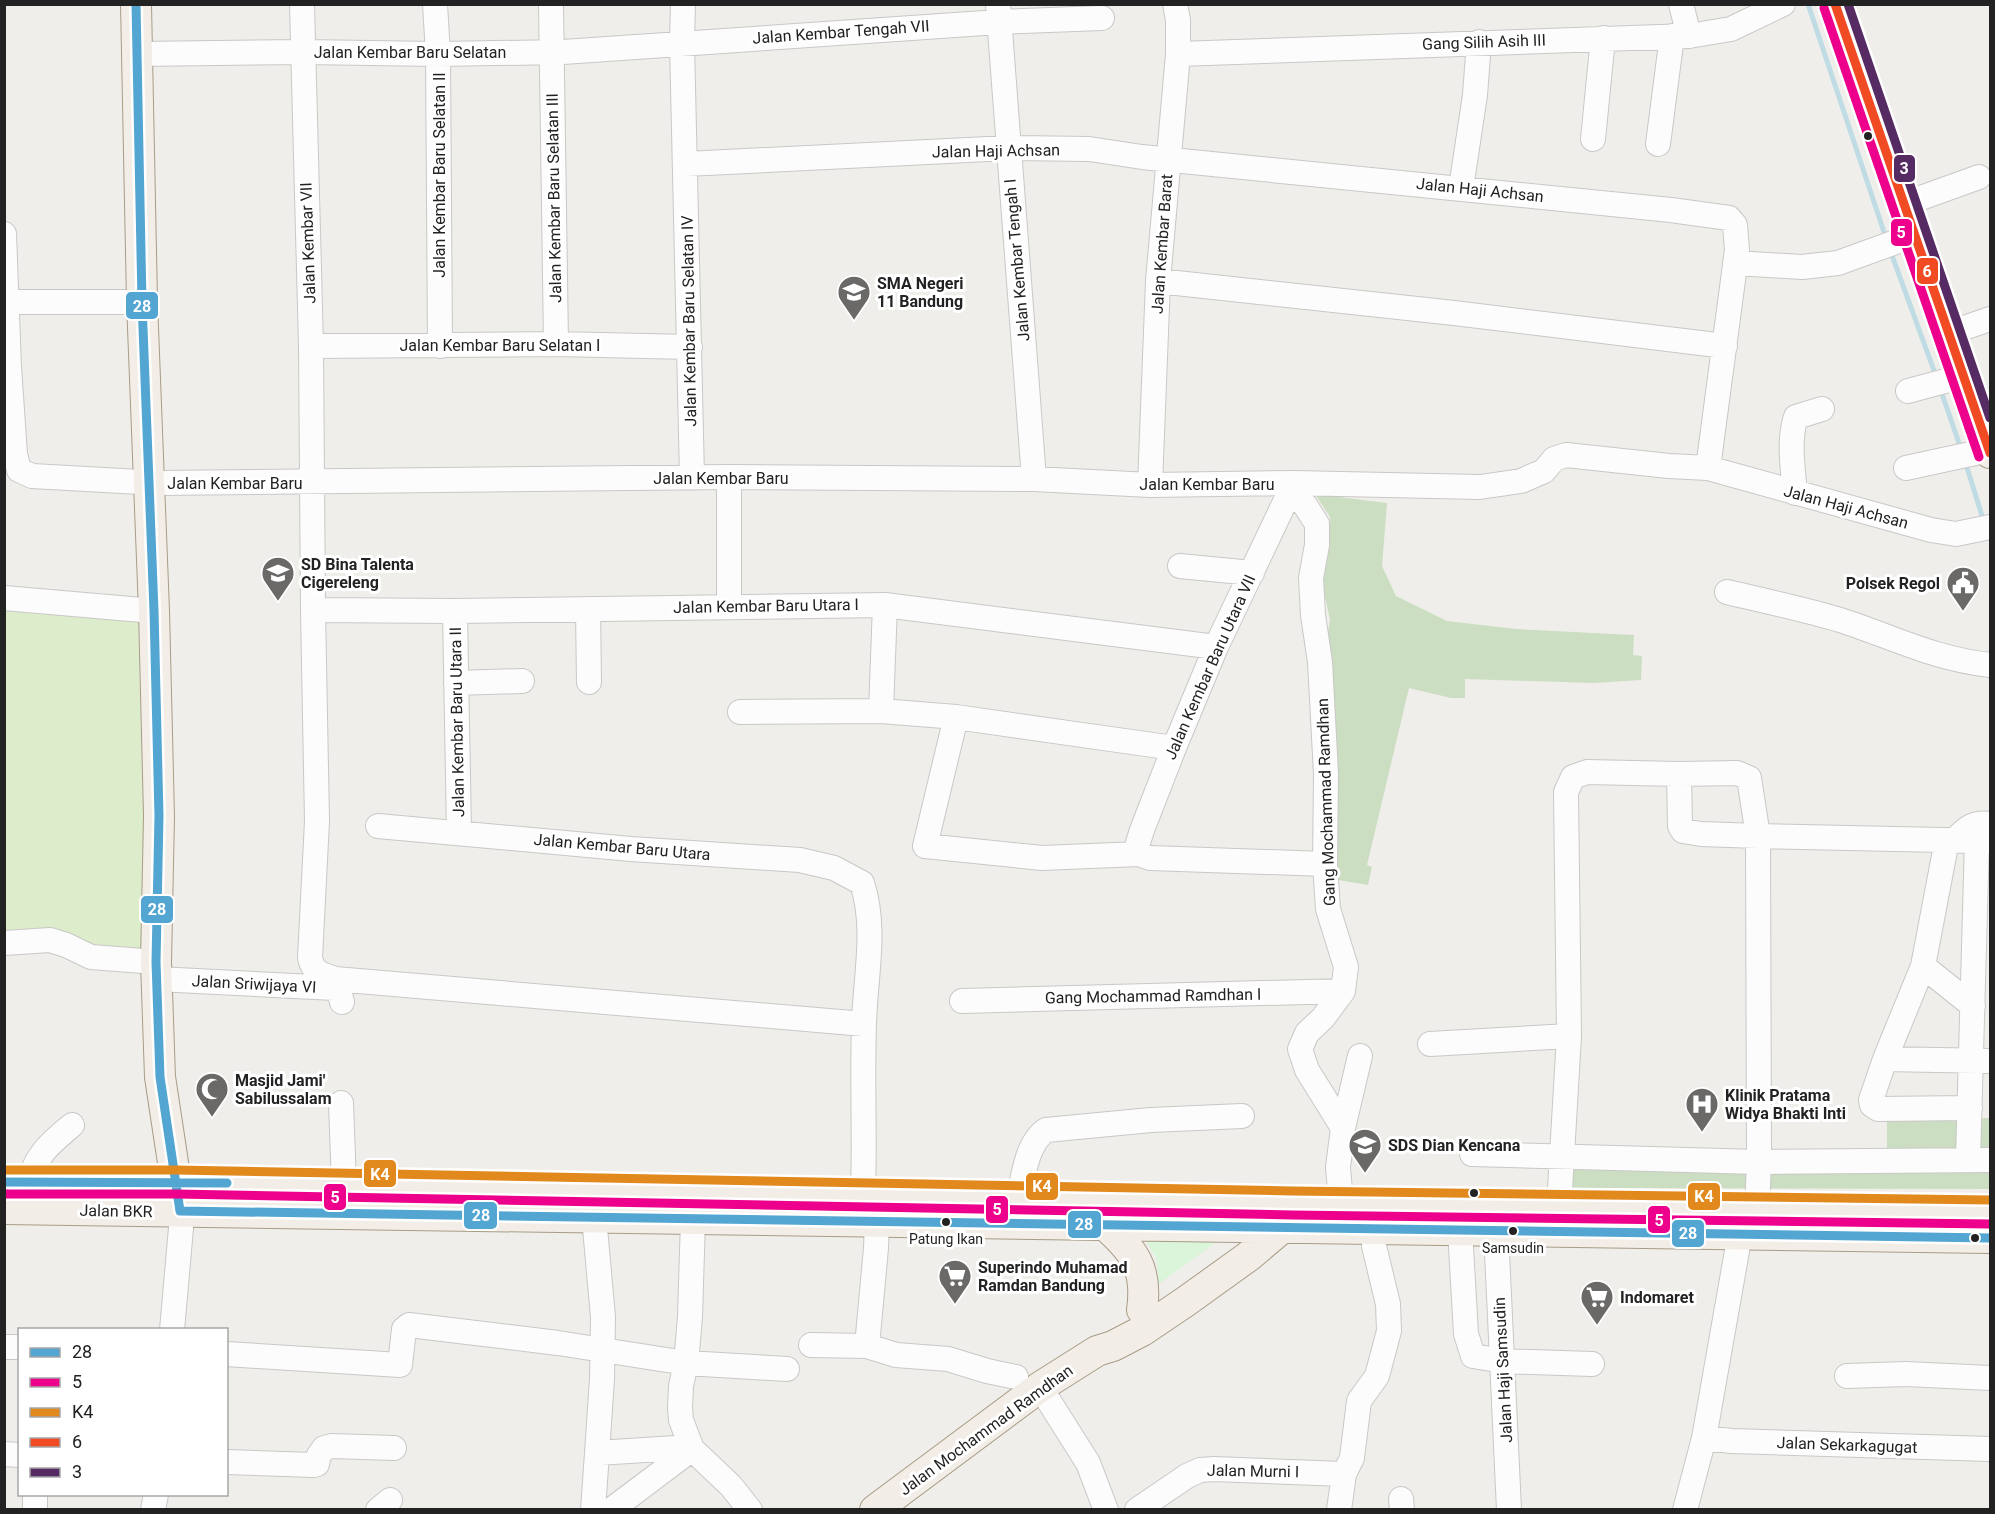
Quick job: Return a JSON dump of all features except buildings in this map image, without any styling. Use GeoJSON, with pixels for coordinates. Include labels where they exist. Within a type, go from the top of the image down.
{"type":"FeatureCollection","features":[{"type":"Feature","properties":{"kind":"main road"},"geometry":{"type":"LineString","coordinates":[[136,4],[142,302],[159,816],[157,970],[160,1077],[180,1211]]}},
{"type":"Feature","properties":{"kind":"main road"},"geometry":{"type":"LineString","coordinates":[[1835,4],[1990,452]]}},
{"type":"Feature","properties":{"kind":"main road","name":"Jalan BKR"},"geometry":{"type":"LineString","coordinates":[[17,1182],[176,1182],[1019,1197],[1253,1215]]}},
{"type":"Feature","properties":{"kind":"main road","name":"Jalan BKR"},"geometry":{"type":"LineString","coordinates":[[1287,1215],[1341,1203],[1990,1212]]}},
{"type":"Feature","properties":{"kind":"main road","name":"Jalan BKR"},"geometry":{"type":"LineString","coordinates":[[4,1209],[1105,1225],[1253,1215],[1287,1215],[1375,1229],[1990,1238]]}},
{"type":"Feature","properties":{"kind":"main road","name":"Jalan Mochammad Ramdhan"},"geometry":{"type":"LineString","coordinates":[[1098,1351],[1120,1326],[1142,1310],[1253,1215]]}},
{"type":"Feature","properties":{"kind":"main road","name":"Jalan Mochammad Ramdhan"},"geometry":{"type":"LineString","coordinates":[[875,1509],[1028,1382],[1113,1346],[1142,1330],[1249,1257],[1287,1215]]}},
{"type":"Feature","properties":{"kind":"main road"},"geometry":{"type":"LineString","coordinates":[[1105,1225],[1126,1244],[1138,1264],[1143,1287],[1142,1310]]}},
{"type":"Feature","properties":{"kind":"street","name":"Jalan Kembar VII"},"geometry":{"type":"LineString","coordinates":[[302,4],[312,482]]}},
{"type":"Feature","properties":{"kind":"street","name":"Jalan Kembar Baru Selatan II"},"geometry":{"type":"LineString","coordinates":[[435,4],[438,54],[440,345]]}},
{"type":"Feature","properties":{"kind":"street","name":"Jalan Kembar Baru Selatan III"},"geometry":{"type":"LineString","coordinates":[[551,4],[556,344]]}},
{"type":"Feature","properties":{"kind":"street","name":"Jalan Kembar Baru Selatan IV"},"geometry":{"type":"LineString","coordinates":[[683,4],[692,478]]}},
{"type":"Feature","properties":{"kind":"street","name":"Jalan Kembar Barat"},"geometry":{"type":"LineString","coordinates":[[1150,485],[1158,281],[1178,54],[1178,20],[1175,4]]}},
{"type":"Feature","properties":{"kind":"street"},"geometry":{"type":"LineString","coordinates":[[1658,144],[1680,36],[1681,4]]}},
{"type":"Feature","properties":{"kind":"street","name":"Gang Silih Asih III"},"geometry":{"type":"LineString","coordinates":[[1178,54],[1680,36],[1731,29],[1783,4]]}},
{"type":"Feature","properties":{"kind":"street","name":"Jalan Kembar Tengah VII"},"geometry":{"type":"LineString","coordinates":[[682,43],[999,13],[1102,18]]}},
{"type":"Feature","properties":{"kind":"street","name":"Jalan Kembar Tengah I"},"geometry":{"type":"LineString","coordinates":[[999,13],[1034,479]]}},
{"type":"Feature","properties":{"kind":"street"},"geometry":{"type":"LineString","coordinates":[[1593,139],[1603,38]]}},
{"type":"Feature","properties":{"kind":"street"},"geometry":{"type":"LineString","coordinates":[[1461,188],[1475,95],[1479,42]]}},
{"type":"Feature","properties":{"kind":"street","name":"Jalan Kembar Baru Selatan"},"geometry":{"type":"LineString","coordinates":[[137,54],[552,52],[682,43]]}},
{"type":"Feature","properties":{"kind":"street","name":"Jalan Haji Achsan"},"geometry":{"type":"LineString","coordinates":[[686,164],[1008,148],[1089,149],[1142,158],[1461,188],[1729,218],[1735,225],[1737,250],[1708,468],[1931,530],[1956,534],[1990,527]]}},
{"type":"Feature","properties":{"kind":"street"},"geometry":{"type":"LineString","coordinates":[[1904,204],[1979,177]]}},
{"type":"Feature","properties":{"kind":"street"},"geometry":{"type":"LineString","coordinates":[[4,234],[7,367]]}},
{"type":"Feature","properties":{"kind":"street"},"geometry":{"type":"LineString","coordinates":[[1735,263],[1802,267],[1838,263],[1915,235]]}},
{"type":"Feature","properties":{"kind":"street"},"geometry":{"type":"LineString","coordinates":[[1158,281],[1442,311],[1725,346]]}},
{"type":"Feature","properties":{"kind":"street"},"geometry":{"type":"LineString","coordinates":[[6,302],[142,302]]}},
{"type":"Feature","properties":{"kind":"street"},"geometry":{"type":"LineString","coordinates":[[1949,333],[1990,319]]}},
{"type":"Feature","properties":{"kind":"street","name":"Jalan Kembar Baru Selatan I"},"geometry":{"type":"LineString","coordinates":[[310,346],[556,344],[690,347]]}},
{"type":"Feature","properties":{"kind":"street","name":"Jalan Kembar Baru"},"geometry":{"type":"LineString","coordinates":[[7,367],[15,454],[19,470],[32,476],[62,478],[148,483],[729,477],[1034,479],[1150,485],[1292,488],[1480,487],[1521,481],[1544,471],[1554,459],[1566,455],[1708,468]]}},
{"type":"Feature","properties":{"kind":"street"},"geometry":{"type":"LineString","coordinates":[[1908,391],[1964,376]]}},
{"type":"Feature","properties":{"kind":"street"},"geometry":{"type":"LineString","coordinates":[[1795,494],[1792,464],[1793,426],[1796,417],[1822,409]]}},
{"type":"Feature","properties":{"kind":"street"},"geometry":{"type":"LineString","coordinates":[[1906,468],[1990,452]]}},
{"type":"Feature","properties":{"kind":"street"},"geometry":{"type":"LineString","coordinates":[[729,477],[729,606]]}},
{"type":"Feature","properties":{"kind":"street"},"geometry":{"type":"LineString","coordinates":[[312,482],[317,820],[310,958],[316,973],[335,979],[864,1024],[863,1195]]}},
{"type":"Feature","properties":{"kind":"street","name":"Jalan Kembar Baru Utara VII"},"geometry":{"type":"LineString","coordinates":[[1139,854],[1137,846],[1142,830],[1216,647],[1292,488]]}},
{"type":"Feature","properties":{"kind":"street","name":"Gang Mochammad Ramdhan"},"geometry":{"type":"LineString","coordinates":[[1292,488],[1317,524],[1317,545],[1311,578],[1313,615],[1320,662],[1326,774],[1325,864],[1328,909],[1346,967],[1343,991]]}},
{"type":"Feature","properties":{"kind":"street"},"geometry":{"type":"LineString","coordinates":[[1180,566],[1251,573]]}},
{"type":"Feature","properties":{"kind":"street"},"geometry":{"type":"LineString","coordinates":[[1727,592],[1839,620],[1929,653],[1965,662],[1990,665]]}},
{"type":"Feature","properties":{"kind":"street"},"geometry":{"type":"LineString","coordinates":[[4,598],[154,611]]}},
{"type":"Feature","properties":{"kind":"street"},"geometry":{"type":"LineString","coordinates":[[881,711],[885,605]]}},
{"type":"Feature","properties":{"kind":"street","name":"Jalan Kembar Baru Utara I"},"geometry":{"type":"LineString","coordinates":[[313,610],[455,612],[885,605],[1216,647]]}},
{"type":"Feature","properties":{"kind":"street"},"geometry":{"type":"LineString","coordinates":[[588,609],[589,682]]}},
{"type":"Feature","properties":{"kind":"street","name":"Jalan Kembar Baru Utara II"},"geometry":{"type":"LineString","coordinates":[[455,612],[459,832]]}},
{"type":"Feature","properties":{"kind":"street"},"geometry":{"type":"LineString","coordinates":[[456,683],[522,681]]}},
{"type":"Feature","properties":{"kind":"street"},"geometry":{"type":"LineString","coordinates":[[740,712],[881,711],[956,717],[1174,748]]}},
{"type":"Feature","properties":{"kind":"street"},"geometry":{"type":"LineString","coordinates":[[956,717],[925,846],[1042,858],[1139,854],[1150,858],[1325,864]]}},
{"type":"Feature","properties":{"kind":"street"},"geometry":{"type":"LineString","coordinates":[[1559,1206],[1569,1036],[1566,792],[1573,777],[1587,772],[1737,773],[1749,778],[1758,836],[1759,1162],[1757,1209]]}},
{"type":"Feature","properties":{"kind":"street"},"geometry":{"type":"LineString","coordinates":[[1679,774],[1680,826],[1683,831],[1758,836],[1972,837]]}},
{"type":"Feature","properties":{"kind":"street","name":"Jalan Kembar Baru Utara"},"geometry":{"type":"LineString","coordinates":[[378,826],[632,849],[800,860],[834,868],[862,883],[867,898],[869,920],[864,1024]]}},
{"type":"Feature","properties":{"kind":"street"},"geometry":{"type":"LineString","coordinates":[[1472,1154],[1759,1162],[1979,1160],[1970,1108],[1981,1061],[1973,1006],[1983,873],[1972,837]]}},
{"type":"Feature","properties":{"kind":"street"},"geometry":{"type":"LineString","coordinates":[[1970,1108],[1878,1109],[1872,1105],[1871,1100],[1972,837]]}},
{"type":"Feature","properties":{"kind":"street"},"geometry":{"type":"LineString","coordinates":[[4,943],[50,940],[91,957],[157,970]]}},
{"type":"Feature","properties":{"kind":"street"},"geometry":{"type":"LineString","coordinates":[[1923,966],[1973,1006]]}},
{"type":"Feature","properties":{"kind":"street","name":"Jalan Sriwijaya VI"},"geometry":{"type":"LineString","coordinates":[[157,970],[335,988],[342,1002]]}},
{"type":"Feature","properties":{"kind":"street"},"geometry":{"type":"LineString","coordinates":[[1343,991],[1323,1018],[1307,1033],[1300,1049],[1307,1070],[1343,1128]]}},
{"type":"Feature","properties":{"kind":"street","name":"Gang Mochammad Ramdhan I"},"geometry":{"type":"LineString","coordinates":[[962,1001],[1343,991]]}},
{"type":"Feature","properties":{"kind":"street"},"geometry":{"type":"LineString","coordinates":[[1430,1044],[1569,1036]]}},
{"type":"Feature","properties":{"kind":"street"},"geometry":{"type":"LineString","coordinates":[[1341,1203],[1338,1167],[1343,1128],[1360,1056]]}},
{"type":"Feature","properties":{"kind":"street"},"geometry":{"type":"LineString","coordinates":[[1885,1059],[1981,1061]]}},
{"type":"Feature","properties":{"kind":"street"},"geometry":{"type":"LineString","coordinates":[[341,1102],[344,1185]]}},
{"type":"Feature","properties":{"kind":"street"},"geometry":{"type":"LineString","coordinates":[[1019,1197],[1028,1161],[1039,1136],[1046,1130],[1151,1120],[1242,1116]]}},
{"type":"Feature","properties":{"kind":"street"},"geometry":{"type":"LineString","coordinates":[[17,1182],[34,1165],[46,1148],[72,1125]]}},
{"type":"Feature","properties":{"kind":"street"},"geometry":{"type":"LineString","coordinates":[[172,1328],[181,1228],[180,1211]]}},
{"type":"Feature","properties":{"kind":"street"},"geometry":{"type":"LineString","coordinates":[[593,1509],[603,1352],[603,1317],[594,1217]]}},
{"type":"Feature","properties":{"kind":"street"},"geometry":{"type":"LineString","coordinates":[[693,1219],[690,1317],[680,1407],[681,1420],[691,1446],[731,1486],[750,1509]]}},
{"type":"Feature","properties":{"kind":"street"},"geometry":{"type":"LineString","coordinates":[[867,1346],[877,1221]]}},
{"type":"Feature","properties":{"kind":"street"},"geometry":{"type":"LineString","coordinates":[[1339,1509],[1338,1502],[1344,1474],[1352,1458],[1359,1401],[1377,1376],[1389,1331],[1388,1304],[1374,1246],[1375,1229]]}},
{"type":"Feature","properties":{"kind":"street"},"geometry":{"type":"LineString","coordinates":[[1461,1230],[1466,1334],[1473,1356],[1503,1361],[1592,1364]]}},
{"type":"Feature","properties":{"kind":"street","name":"Jalan Haji Samsudin"},"geometry":{"type":"LineString","coordinates":[[1496,1231],[1509,1509]]}},
{"type":"Feature","properties":{"kind":"street"},"geometry":{"type":"LineString","coordinates":[[1685,1509],[1704,1438],[1740,1234]]}},
{"type":"Feature","properties":{"kind":"street"},"geometry":{"type":"LineString","coordinates":[[228,1354],[400,1365],[406,1325],[558,1343],[603,1352],[686,1363],[787,1369]]}},
{"type":"Feature","properties":{"kind":"street"},"geometry":{"type":"LineString","coordinates":[[811,1345],[867,1346],[896,1355],[948,1359],[1028,1382],[1088,1463],[1106,1509]]}},
{"type":"Feature","properties":{"kind":"street"},"geometry":{"type":"LineString","coordinates":[[1847,1376],[1906,1374],[1990,1378]]}},
{"type":"Feature","properties":{"kind":"street","name":"Jalan Sekarkagugat"},"geometry":{"type":"LineString","coordinates":[[1704,1438],[1732,1441],[1990,1449]]}},
{"type":"Feature","properties":{"kind":"street"},"geometry":{"type":"LineString","coordinates":[[228,1462],[314,1465],[317,1464],[324,1448],[332,1446],[394,1448]]}},
{"type":"Feature","properties":{"kind":"street"},"geometry":{"type":"LineString","coordinates":[[597,1453],[691,1446]]}},
{"type":"Feature","properties":{"kind":"street"},"geometry":{"type":"LineString","coordinates":[[611,1509],[691,1446]]}},
{"type":"Feature","properties":{"kind":"street","name":"Jalan Murni I"},"geometry":{"type":"LineString","coordinates":[[1137,1509],[1200,1470],[1214,1468],[1344,1474]]}},
{"type":"Feature","properties":{"kind":"green space"},"geometry":{"type":"Polygon","coordinates":[[[1315,494],[1387,503],[1382,566],[1396,596],[1447,621],[1516,629],[1634,635],[1633,655],[1642,656],[1641,680],[1593,683],[1465,679],[1465,698],[1451,698],[1409,688],[1367,865],[1372,867],[1368,885],[1332,879],[1325,651],[1330,620],[1320,573],[1328,539],[1330,517],[1315,494]]]}},
{"type":"Feature","properties":{"kind":"green space"},"geometry":{"type":"Polygon","coordinates":[[[5,611],[138,617],[147,956],[5,936],[5,611]]]}},
{"type":"Feature","properties":{"kind":"green space"},"geometry":{"type":"Polygon","coordinates":[[[1990,1118],[1990,1189],[1568,1188],[1569,1163],[1887,1167],[1887,1120],[1990,1118]]]}},
{"type":"Feature","properties":{"kind":"green space"},"geometry":{"type":"Polygon","coordinates":[[[1223,1237],[1159,1284],[1156,1258],[1145,1239],[1223,1237]]]}},
{"type":"Feature","properties":{"kind":"waterway"},"geometry":{"type":"LineString","coordinates":[[1808,4],[1886,238]]}},
{"type":"Feature","properties":{"kind":"waterway"},"geometry":{"type":"LineString","coordinates":[[1890,250],[1936,376]]}},
{"type":"Feature","properties":{"kind":"waterway"},"geometry":{"type":"LineString","coordinates":[[1940,388],[1961,449]]}},
{"type":"Feature","properties":{"kind":"waterway"},"geometry":{"type":"LineString","coordinates":[[1965,461],[1983,519]]}},
{"type":"Feature","properties":{"kind":"transit line","name":"28"},"geometry":{"type":"LineString","coordinates":[[136,4],[142,302],[159,816],[156,962],[160,1077],[180,1211],[1990,1238]]}},
{"type":"Feature","properties":{"kind":"transit line","name":"6"},"geometry":{"type":"LineString","coordinates":[[1835,4],[1990,453]]}},
{"type":"Feature","properties":{"kind":"transit line","name":"3"},"geometry":{"type":"LineString","coordinates":[[1848,4],[1990,418]]}},
{"type":"Feature","properties":{"kind":"transit line","name":"5"},"geometry":{"type":"LineString","coordinates":[[1824,8],[1979,457]]}},
{"type":"Feature","properties":{"kind":"transit line","name":"K4"},"geometry":{"type":"LineString","coordinates":[[4,1170],[176,1170],[1292,1191],[1990,1200]]}},
{"type":"Feature","properties":{"kind":"transit line","name":"28"},"geometry":{"type":"LineString","coordinates":[[4,1182],[227,1183]]}},
{"type":"Feature","properties":{"kind":"transit line","name":"5"},"geometry":{"type":"LineString","coordinates":[[4,1194],[176,1194],[1292,1215],[1990,1224]]}},
{"type":"Feature","properties":{"kind":"place","name":"SMA Negeri 11 Bandung"},"geometry":{"type":"Point","coordinates":[854,321]}},
{"type":"Feature","properties":{"kind":"place","name":"SD Bina Talenta Cigereleng"},"geometry":{"type":"Point","coordinates":[278,602]}},
{"type":"Feature","properties":{"kind":"place","name":"Polsek Regol"},"geometry":{"type":"Point","coordinates":[1963,612]}},
{"type":"Feature","properties":{"kind":"place","name":"Masjid Jami' Sabilussalam"},"geometry":{"type":"Point","coordinates":[212,1118]}},
{"type":"Feature","properties":{"kind":"place","name":"Klinik Pratama Widya Bhakti Inti"},"geometry":{"type":"Point","coordinates":[1702,1133]}},
{"type":"Feature","properties":{"kind":"place","name":"SDS Dian Kencana"},"geometry":{"type":"Point","coordinates":[1365,1174]}},
{"type":"Feature","properties":{"kind":"place","name":"Patung Ikan"},"geometry":{"type":"Point","coordinates":[946,1222]}},
{"type":"Feature","properties":{"kind":"place","name":"Samsudin"},"geometry":{"type":"Point","coordinates":[1513,1231]}},
{"type":"Feature","properties":{"kind":"place","name":"Superindo Muhamad Ramdan Bandung"},"geometry":{"type":"Point","coordinates":[955,1305]}},
{"type":"Feature","properties":{"kind":"place","name":"Indomaret"},"geometry":{"type":"Point","coordinates":[1597,1326]}}]}
